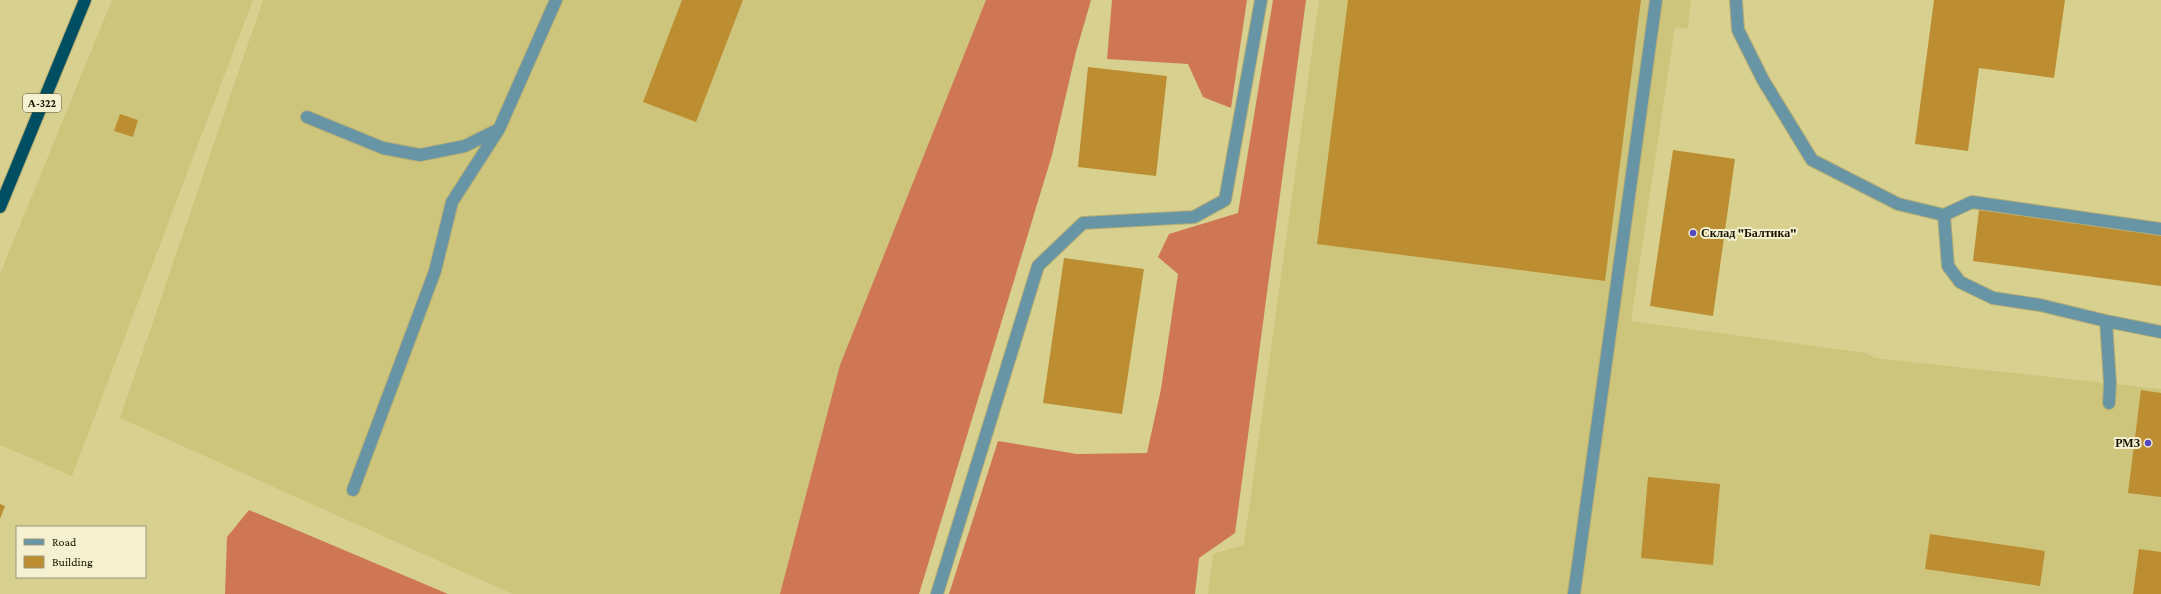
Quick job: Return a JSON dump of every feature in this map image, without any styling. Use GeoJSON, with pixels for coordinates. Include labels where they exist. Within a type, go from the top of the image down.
{"type":"FeatureCollection","features":[{"type":"Feature","properties":{"kind":"highway","name":"А-322"},"geometry":{"type":"LineString","coordinates":[[0,207],[85,0]]}},
{"type":"Feature","properties":{"kind":"street"},"geometry":{"type":"LineString","coordinates":[[353,490],[436,271],[452,202],[498,129],[556,0]]}},
{"type":"Feature","properties":{"kind":"street"},"geometry":{"type":"LineString","coordinates":[[937,594],[1038,266],[1083,224],[1194,217],[1225,200],[1260,0]]}},
{"type":"Feature","properties":{"kind":"street"},"geometry":{"type":"LineString","coordinates":[[1574,594],[1656,0]]}},
{"type":"Feature","properties":{"kind":"street"},"geometry":{"type":"LineString","coordinates":[[1736,0],[1738,30],[1763,80],[1812,160],[1898,204],[1944,215],[1972,202],[2161,229]]}},
{"type":"Feature","properties":{"kind":"street"},"geometry":{"type":"LineString","coordinates":[[307,117],[383,148],[420,155],[465,146],[498,129]]}},
{"type":"Feature","properties":{"kind":"street"},"geometry":{"type":"LineString","coordinates":[[1944,215],[1948,266],[1960,282],[1993,298],[2040,305],[2106,321],[2161,332]]}},
{"type":"Feature","properties":{"kind":"street"},"geometry":{"type":"LineString","coordinates":[[2106,321],[2110,383],[2109,403]]}},
{"type":"Feature","properties":{"kind":"shaded area"},"geometry":{"type":"Polygon","coordinates":[[[112,0],[253,0],[72,476],[0,445],[0,274],[112,0]]]}},
{"type":"Feature","properties":{"kind":"shaded area"},"geometry":{"type":"Polygon","coordinates":[[[263,0],[1020,0],[784,594],[512,594],[120,418],[263,0]]]}},
{"type":"Feature","properties":{"kind":"shaded area"},"geometry":{"type":"Polygon","coordinates":[[[986,0],[1091,0],[1076,52],[1052,155],[919,594],[780,594],[840,365],[986,0]]]}},
{"type":"Feature","properties":{"kind":"shaded area"},"geometry":{"type":"Polygon","coordinates":[[[1112,0],[1247,0],[1231,108],[1203,97],[1188,64],[1107,59],[1112,0]]]}},
{"type":"Feature","properties":{"kind":"shaded area"},"geometry":{"type":"Polygon","coordinates":[[[1273,0],[1306,0],[1235,533],[1199,558],[1195,594],[949,594],[998,441],[1077,454],[1147,453],[1161,389],[1178,274],[1158,257],[1169,234],[1238,213],[1273,0]]]}},
{"type":"Feature","properties":{"kind":"shaded area"},"geometry":{"type":"Polygon","coordinates":[[[1319,0],[1691,0],[1688,29],[1675,27],[1631,321],[1866,353],[1875,358],[2161,389],[2161,594],[1208,594],[1213,554],[1244,545],[1319,0]]]}},
{"type":"Feature","properties":{"kind":"shaded area"},"geometry":{"type":"Polygon","coordinates":[[[249,510],[448,594],[225,594],[227,537],[249,510]]]}},
{"type":"Feature","properties":{"kind":"building"},"geometry":{"type":"Polygon","coordinates":[[[682,0],[743,0],[696,122],[643,102],[682,0]]]}},
{"type":"Feature","properties":{"kind":"building"},"geometry":{"type":"Polygon","coordinates":[[[1348,0],[1641,0],[1605,281],[1317,244],[1348,0]]]}},
{"type":"Feature","properties":{"kind":"building"},"geometry":{"type":"Polygon","coordinates":[[[1934,0],[2065,0],[2054,78],[1979,68],[1968,151],[1915,144],[1934,0]]]}},
{"type":"Feature","properties":{"kind":"building"},"geometry":{"type":"Polygon","coordinates":[[[1088,67],[1167,76],[1156,176],[1078,167],[1088,67]]]}},
{"type":"Feature","properties":{"kind":"building"},"geometry":{"type":"Polygon","coordinates":[[[120,114],[138,120],[133,137],[114,131],[120,114]]]}},
{"type":"Feature","properties":{"kind":"building","name":"Склад \"Балтика\""},"geometry":{"type":"Polygon","coordinates":[[[1673,150],[1735,159],[1713,316],[1650,306],[1673,150]]]}},
{"type":"Feature","properties":{"kind":"building"},"geometry":{"type":"Polygon","coordinates":[[[1979,210],[2161,235],[2161,286],[1973,261],[1979,210]]]}},
{"type":"Feature","properties":{"kind":"building"},"geometry":{"type":"Polygon","coordinates":[[[1064,258],[1144,269],[1122,414],[1043,403],[1064,258]]]}},
{"type":"Feature","properties":{"kind":"building","name":"РМЗ"},"geometry":{"type":"Polygon","coordinates":[[[2141,390],[2161,393],[2161,497],[2128,493],[2141,390]]]}},
{"type":"Feature","properties":{"kind":"building"},"geometry":{"type":"Polygon","coordinates":[[[1648,477],[1720,484],[1713,565],[1641,558],[1648,477]]]}},
{"type":"Feature","properties":{"kind":"building"},"geometry":{"type":"Polygon","coordinates":[[[0,504],[5,506],[0,519],[0,504]]]}},
{"type":"Feature","properties":{"kind":"building"},"geometry":{"type":"Polygon","coordinates":[[[1930,534],[2045,551],[2040,586],[1925,569],[1930,534]]]}},
{"type":"Feature","properties":{"kind":"building"},"geometry":{"type":"Polygon","coordinates":[[[2139,549],[2161,552],[2161,594],[2133,594],[2139,549]]]}},
{"type":"Feature","properties":{"kind":"place","name":"Склад \"Балтика\""},"geometry":{"type":"Point","coordinates":[1693,233]}},
{"type":"Feature","properties":{"kind":"place","name":"РМЗ"},"geometry":{"type":"Point","coordinates":[2148,443]}}]}
